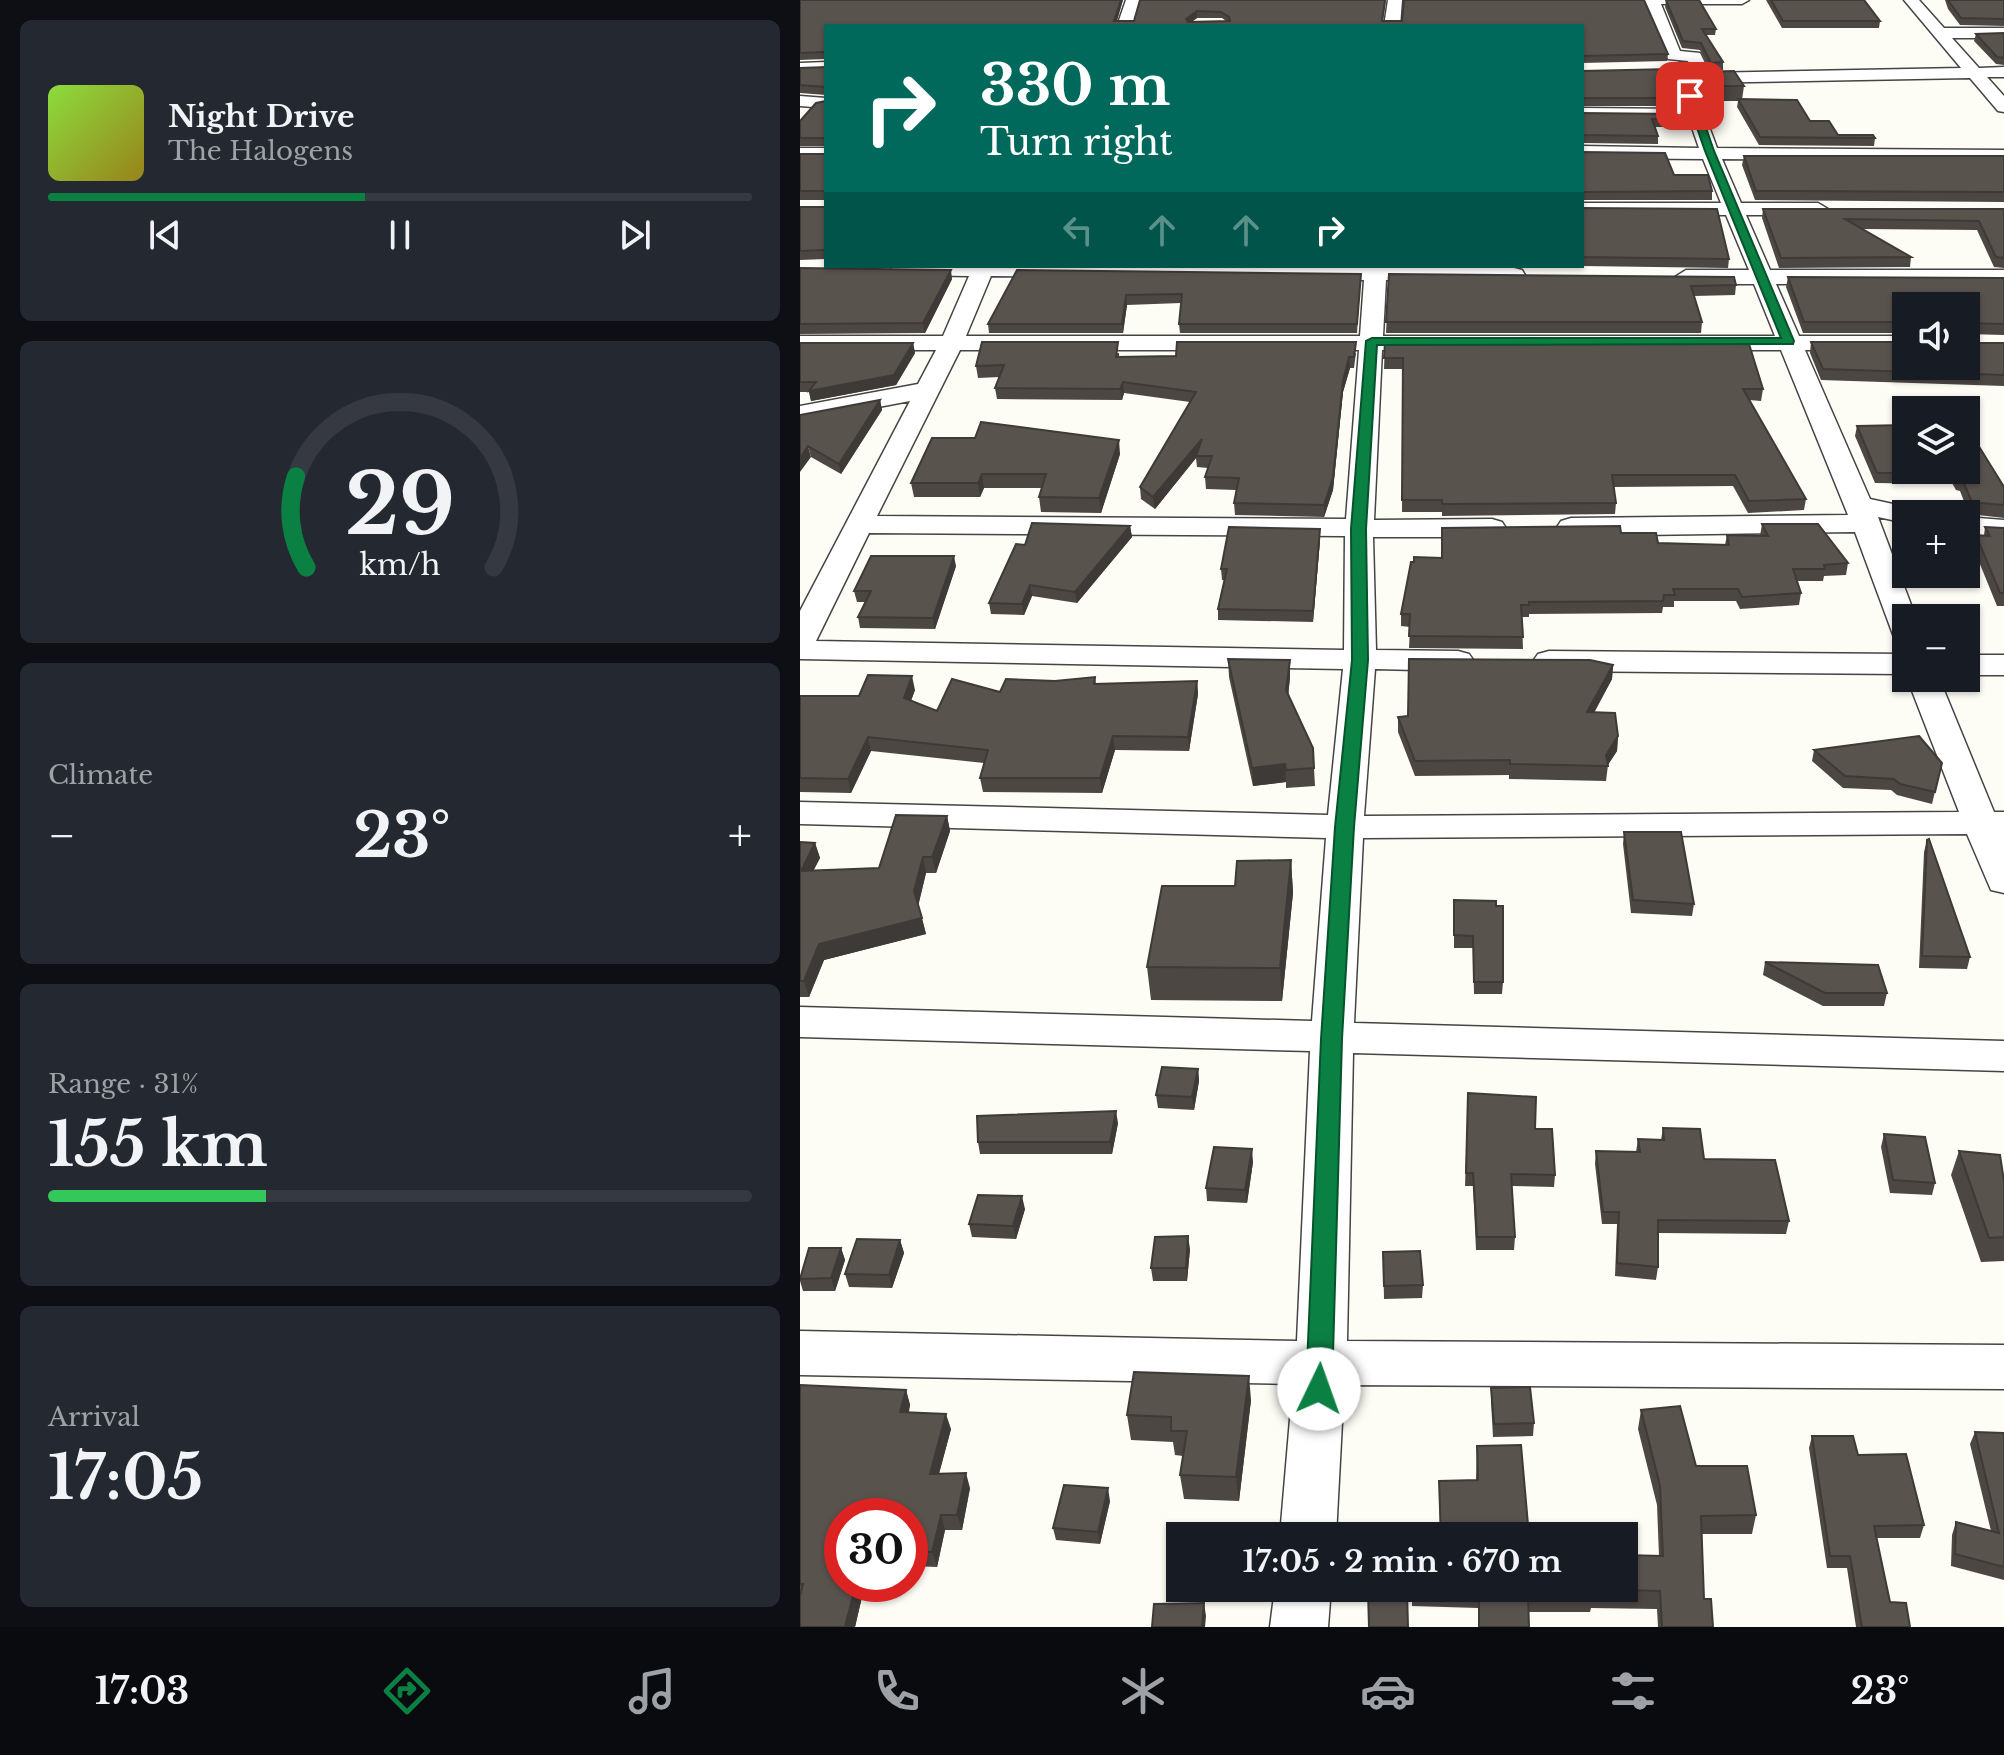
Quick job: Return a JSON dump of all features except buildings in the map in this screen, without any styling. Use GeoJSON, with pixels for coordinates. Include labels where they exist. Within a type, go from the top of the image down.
{"type":"FeatureCollection","features":[{"type":"Feature","properties":{"kind":"street"},"geometry":{"type":"LineString","coordinates":[[1126,24],[1133,0]]}},
{"type":"Feature","properties":{"kind":"street"},"geometry":{"type":"LineString","coordinates":[[1392,24],[1395,0]]}},
{"type":"Feature","properties":{"kind":"street"},"geometry":{"type":"LineString","coordinates":[[1588,0],[1742,0]]}},
{"type":"Feature","properties":{"kind":"street"},"geometry":{"type":"LineString","coordinates":[[1652,0],[1674,56],[1694,56],[1700,69],[1677,72]]}},
{"type":"Feature","properties":{"kind":"street"},"geometry":{"type":"LineString","coordinates":[[1911,0],[2004,107]]}},
{"type":"Feature","properties":{"kind":"street"},"geometry":{"type":"LineString","coordinates":[[1941,33],[2004,33]]}},
{"type":"Feature","properties":{"kind":"street"},"geometry":{"type":"LineString","coordinates":[[800,68],[824,67]]}},
{"type":"Feature","properties":{"kind":"street"},"geometry":{"type":"LineString","coordinates":[[1677,72],[2004,72]]}},
{"type":"Feature","properties":{"kind":"street"},"geometry":{"type":"LineString","coordinates":[[1677,72],[1698,114],[1709,151],[1862,514],[1895,604]]}},
{"type":"Feature","properties":{"kind":"street"},"geometry":{"type":"LineString","coordinates":[[800,101],[824,103]]}},
{"type":"Feature","properties":{"kind":"street"},"geometry":{"type":"LineString","coordinates":[[1584,113],[1698,114]]}},
{"type":"Feature","properties":{"kind":"street"},"geometry":{"type":"LineString","coordinates":[[1584,152],[2004,156]]}},
{"type":"Feature","properties":{"kind":"street"},"geometry":{"type":"LineString","coordinates":[[800,154],[824,154]]}},
{"type":"Feature","properties":{"kind":"street"},"geometry":{"type":"LineString","coordinates":[[1584,209],[1846,209]]}},
{"type":"Feature","properties":{"kind":"street"},"geometry":{"type":"LineString","coordinates":[[800,641],[952,342],[983,268]]}},
{"type":"Feature","properties":{"kind":"street"},"geometry":{"type":"LineString","coordinates":[[875,269],[1376,270],[1531,275]]}},
{"type":"Feature","properties":{"kind":"street"},"geometry":{"type":"LineString","coordinates":[[1309,1522],[1320,1363],[1332,1039],[1345,827],[1360,660],[1359,529],[1376,270]]}},
{"type":"Feature","properties":{"kind":"street"},"geometry":{"type":"LineString","coordinates":[[1670,277],[2004,277]]}},
{"type":"Feature","properties":{"kind":"street"},"geometry":{"type":"LineString","coordinates":[[800,343],[1892,343]]}},
{"type":"Feature","properties":{"kind":"street"},"geometry":{"type":"LineString","coordinates":[[800,414],[928,390]]}},
{"type":"Feature","properties":{"kind":"street"},"geometry":{"type":"LineString","coordinates":[[1550,527],[1892,515]]}},
{"type":"Feature","properties":{"kind":"street"},"geometry":{"type":"LineString","coordinates":[[859,525],[998,522],[1359,529],[1518,527]]}},
{"type":"Feature","properties":{"kind":"street"},"geometry":{"type":"LineString","coordinates":[[1980,527],[2004,529]]}},
{"type":"Feature","properties":{"kind":"street"},"geometry":{"type":"LineString","coordinates":[[800,650],[1360,660],[1892,664]]}},
{"type":"Feature","properties":{"kind":"street"},"geometry":{"type":"LineString","coordinates":[[1980,665],[2004,665]]}},
{"type":"Feature","properties":{"kind":"street"},"geometry":{"type":"LineString","coordinates":[[1930,692],[1992,823],[2004,881]]}},
{"type":"Feature","properties":{"kind":"street"},"geometry":{"type":"LineString","coordinates":[[800,813],[1345,827],[1992,823]]}},
{"type":"Feature","properties":{"kind":"street"},"geometry":{"type":"LineString","coordinates":[[800,1022],[2004,1056]]}},
{"type":"Feature","properties":{"kind":"street"},"geometry":{"type":"LineString","coordinates":[[800,1353],[1320,1363],[2004,1367]]}},
{"type":"Feature","properties":{"kind":"street"},"geometry":{"type":"LineString","coordinates":[[1299,1627],[1302,1602]]}},
{"type":"Feature","properties":{"kind":"route"},"geometry":{"type":"LineString","coordinates":[[1319,1389],[1332,1039],[1345,827],[1360,660],[1359,529],[1372,341],[1788,341],[1709,151],[1690,96]]}}]}
